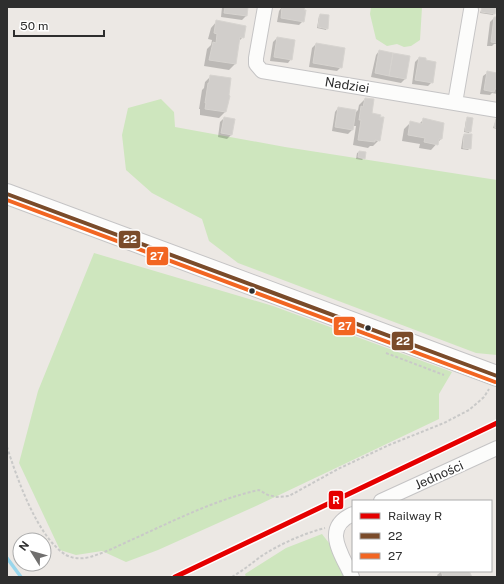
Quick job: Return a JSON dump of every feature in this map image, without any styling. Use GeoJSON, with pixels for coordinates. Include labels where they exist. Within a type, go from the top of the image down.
{"type":"FeatureCollection","features":[{"type":"Feature","properties":{"kind":"main road"},"geometry":{"type":"LineString","coordinates":[[7,194],[493,383]]}},
{"type":"Feature","properties":{"kind":"street","name":"Nadziei"},"geometry":{"type":"LineString","coordinates":[[265,7],[256,58],[256,64],[262,71],[497,110]]}},
{"type":"Feature","properties":{"kind":"street"},"geometry":{"type":"LineString","coordinates":[[455,103],[471,10]]}},
{"type":"Feature","properties":{"kind":"street","name":"Jedności"},"geometry":{"type":"LineString","coordinates":[[383,500],[497,448]]}},
{"type":"Feature","properties":{"kind":"street"},"geometry":{"type":"LineString","coordinates":[[352,514],[344,518],[338,525],[335,533],[337,544],[352,577]]}},
{"type":"Feature","properties":{"kind":"path"},"geometry":{"type":"LineString","coordinates":[[7,447],[19,482],[46,534],[59,549],[67,555],[79,559],[100,554],[202,508],[243,494],[259,490],[268,495],[277,497],[289,496],[338,469],[389,445],[444,423],[469,410],[484,397],[493,383]]}},
{"type":"Feature","properties":{"kind":"path"},"geometry":{"type":"LineString","coordinates":[[232,577],[284,543],[313,531],[338,525]]}},
{"type":"Feature","properties":{"kind":"green space"},"geometry":{"type":"Polygon","coordinates":[[[371,7],[422,7],[420,40],[411,46],[404,47],[397,44],[387,46],[376,39],[370,14],[371,7]]]}},
{"type":"Feature","properties":{"kind":"green space"},"geometry":{"type":"Polygon","coordinates":[[[161,99],[174,112],[175,127],[285,147],[497,180],[497,355],[476,353],[238,263],[209,241],[202,219],[152,193],[126,170],[122,135],[128,108],[161,99]]]}},
{"type":"Feature","properties":{"kind":"green space"},"geometry":{"type":"Polygon","coordinates":[[[94,253],[273,306],[452,372],[439,394],[439,419],[256,506],[158,550],[126,562],[102,551],[76,555],[60,550],[19,463],[38,391],[94,253]]]}},
{"type":"Feature","properties":{"kind":"green space"},"geometry":{"type":"Polygon","coordinates":[[[322,534],[329,543],[345,577],[246,577],[245,574],[286,548],[322,534]]]}},
{"type":"Feature","properties":{"kind":"building"},"geometry":{"type":"Polygon","coordinates":[[[225,7],[248,7],[247,16],[224,13],[225,7]]]}},
{"type":"Feature","properties":{"kind":"building"},"geometry":{"type":"Polygon","coordinates":[[[282,7],[305,7],[304,22],[281,18],[282,7]]]}},
{"type":"Feature","properties":{"kind":"building"},"geometry":{"type":"Polygon","coordinates":[[[482,7],[496,8],[495,14],[481,12],[482,7]]]}},
{"type":"Feature","properties":{"kind":"building"},"geometry":{"type":"Polygon","coordinates":[[[320,14],[329,15],[328,29],[318,27],[320,14]]]}},
{"type":"Feature","properties":{"kind":"building"},"geometry":{"type":"Polygon","coordinates":[[[494,17],[497,17],[497,43],[491,42],[494,17]]]}},
{"type":"Feature","properties":{"kind":"building"},"geometry":{"type":"Polygon","coordinates":[[[216,20],[246,26],[244,38],[240,37],[236,64],[209,60],[213,42],[216,43],[217,34],[214,33],[216,20]]]}},
{"type":"Feature","properties":{"kind":"building"},"geometry":{"type":"Polygon","coordinates":[[[277,37],[295,40],[292,60],[274,57],[277,37]]]}},
{"type":"Feature","properties":{"kind":"building"},"geometry":{"type":"Polygon","coordinates":[[[316,43],[345,48],[342,68],[313,63],[316,43]]]}},
{"type":"Feature","properties":{"kind":"building"},"geometry":{"type":"Polygon","coordinates":[[[379,50],[393,53],[389,76],[375,73],[379,50]]]}},
{"type":"Feature","properties":{"kind":"building"},"geometry":{"type":"Polygon","coordinates":[[[393,53],[410,56],[406,79],[389,76],[393,53]]]}},
{"type":"Feature","properties":{"kind":"building"},"geometry":{"type":"Polygon","coordinates":[[[419,57],[436,62],[433,83],[415,80],[419,57]]]}},
{"type":"Feature","properties":{"kind":"building"},"geometry":{"type":"Polygon","coordinates":[[[487,71],[497,73],[497,89],[495,89],[494,92],[484,90],[487,71]]]}},
{"type":"Feature","properties":{"kind":"building"},"geometry":{"type":"Polygon","coordinates":[[[210,75],[231,78],[230,96],[226,112],[205,109],[210,75]]]}},
{"type":"Feature","properties":{"kind":"building"},"geometry":{"type":"Polygon","coordinates":[[[365,98],[374,99],[372,113],[381,115],[380,117],[384,117],[380,141],[375,140],[375,142],[358,140],[361,120],[359,120],[361,106],[363,107],[365,98]]]}},
{"type":"Feature","properties":{"kind":"building"},"geometry":{"type":"Polygon","coordinates":[[[338,107],[356,110],[353,130],[335,127],[338,107]]]}},
{"type":"Feature","properties":{"kind":"building"},"geometry":{"type":"Polygon","coordinates":[[[224,117],[235,119],[232,135],[221,133],[224,117]]]}},
{"type":"Feature","properties":{"kind":"building"},"geometry":{"type":"Polygon","coordinates":[[[467,117],[473,118],[471,132],[465,131],[467,117]]]}},
{"type":"Feature","properties":{"kind":"building"},"geometry":{"type":"Polygon","coordinates":[[[423,118],[444,123],[442,139],[439,139],[438,145],[424,142],[425,138],[408,135],[410,121],[422,124],[423,118]]]}},
{"type":"Feature","properties":{"kind":"building"},"geometry":{"type":"Polygon","coordinates":[[[497,119],[497,128],[494,127],[497,119]]]}},
{"type":"Feature","properties":{"kind":"building"},"geometry":{"type":"Polygon","coordinates":[[[464,134],[472,134],[471,149],[463,148],[464,134]]]}},
{"type":"Feature","properties":{"kind":"building"},"geometry":{"type":"Polygon","coordinates":[[[359,151],[366,152],[365,159],[358,157],[359,151]]]}},
{"type":"Feature","properties":{"kind":"building"},"geometry":{"type":"Polygon","coordinates":[[[441,572],[470,572],[472,577],[443,577],[441,572]]]}},
{"type":"Feature","properties":{"kind":"waterway"},"geometry":{"type":"LineString","coordinates":[[7,558],[21,577]]}},
{"type":"Feature","properties":{"kind":"rail line","name":"R"},"geometry":{"type":"LineString","coordinates":[[175,577],[497,423]]}},
{"type":"Feature","properties":{"kind":"transit line","name":"22"},"geometry":{"type":"LineString","coordinates":[[7,194],[497,376]]}},
{"type":"Feature","properties":{"kind":"transit line","name":"27"},"geometry":{"type":"LineString","coordinates":[[7,200],[495,382]]}}]}
